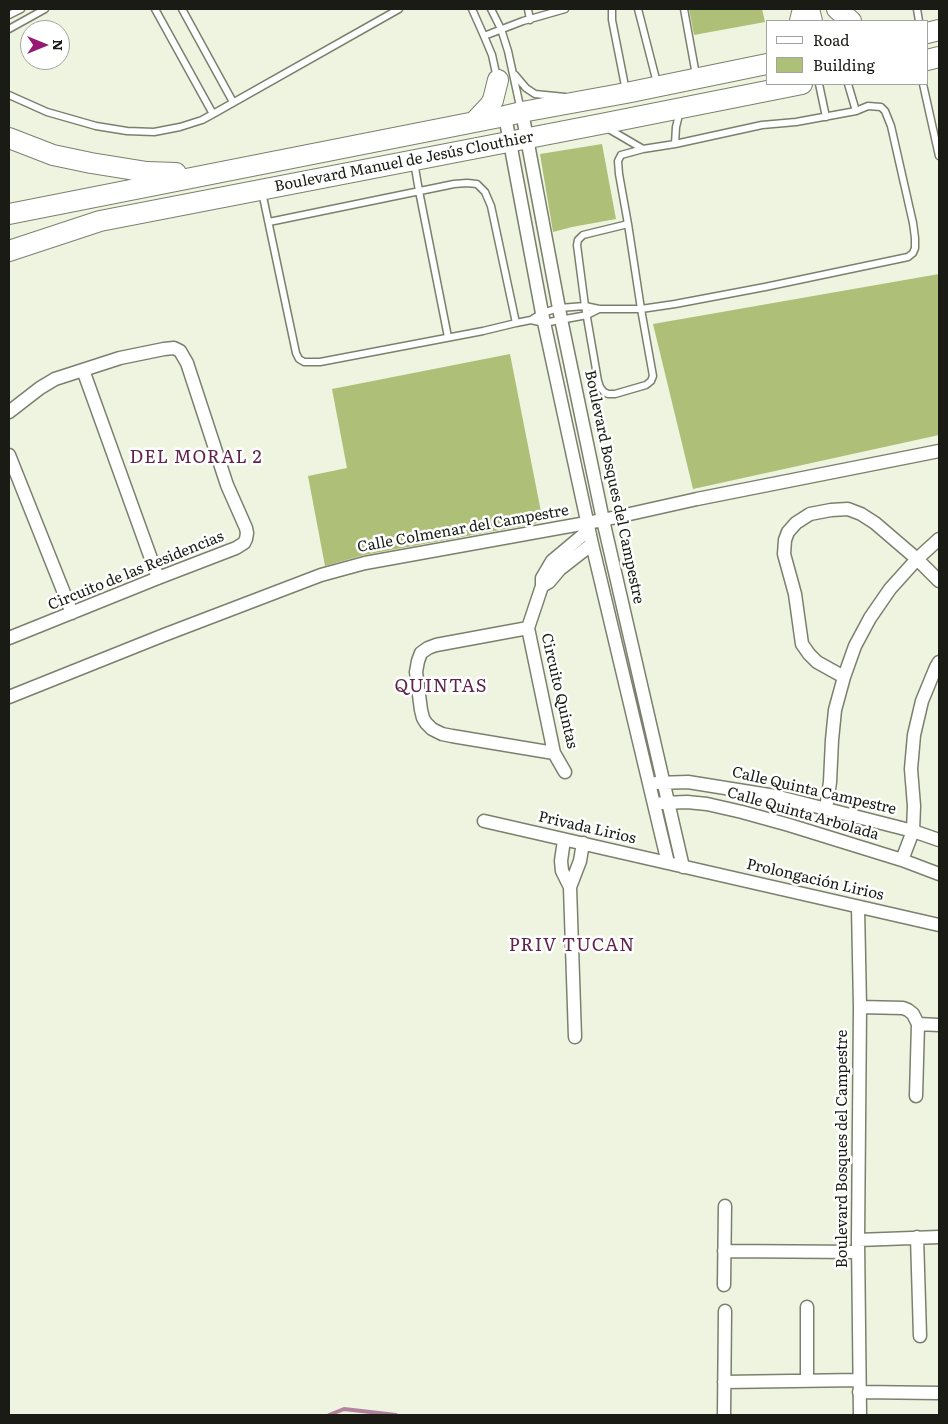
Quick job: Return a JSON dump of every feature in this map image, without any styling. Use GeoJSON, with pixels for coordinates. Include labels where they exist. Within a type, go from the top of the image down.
{"type":"FeatureCollection","features":[{"type":"Feature","properties":{"kind":"main road"},"geometry":{"type":"LineString","coordinates":[[837,9],[850,20]]}},
{"type":"Feature","properties":{"kind":"main road","name":"Boulevard Manuel de Jesús Clouthier"},"geometry":{"type":"LineString","coordinates":[[9,214],[474,122],[507,97],[588,100],[766,64]]}},
{"type":"Feature","properties":{"kind":"main road","name":"Boulevard Manuel de Jesús Clouthier"},"geometry":{"type":"LineString","coordinates":[[9,251],[100,221],[797,85]]}},
{"type":"Feature","properties":{"kind":"main road"},"geometry":{"type":"LineString","coordinates":[[474,122],[493,100],[507,97]]}},
{"type":"Feature","properties":{"kind":"main road"},"geometry":{"type":"LineString","coordinates":[[9,138],[54,155],[91,163],[147,172],[208,175]]}},
{"type":"Feature","properties":{"kind":"street","name":"Boulevard Bosques del Campestre"},"geometry":{"type":"LineString","coordinates":[[507,97],[518,140],[539,319],[668,863]]}},
{"type":"Feature","properties":{"kind":"street","name":"Boulevard Bosques del Campestre"},"geometry":{"type":"LineString","coordinates":[[507,97],[560,314],[603,520],[683,867]]}},
{"type":"Feature","properties":{"kind":"street","name":"Circuito de las Residencias"},"geometry":{"type":"LineString","coordinates":[[9,412],[55,379],[120,358],[164,349],[174,348],[180,350],[187,363],[227,485],[246,528],[246,539],[244,543],[236,548],[9,638]]}},
{"type":"Feature","properties":{"kind":"street"},"geometry":{"type":"LineString","coordinates":[[83,370],[158,578]]}},
{"type":"Feature","properties":{"kind":"street","name":"Calle Colmenar del Campestre"},"geometry":{"type":"LineString","coordinates":[[9,697],[321,575],[365,563],[589,526],[603,520],[707,497],[939,450]]}},
{"type":"Feature","properties":{"kind":"street"},"geometry":{"type":"LineString","coordinates":[[9,455],[72,613]]}},
{"type":"Feature","properties":{"kind":"street"},"geometry":{"type":"LineString","coordinates":[[844,677],[817,662],[802,644],[795,594],[784,554],[785,540],[788,532],[796,523],[810,514],[831,510],[848,509],[861,514],[875,523],[917,559],[939,581]]}},
{"type":"Feature","properties":{"kind":"street","name":"Circuito Quintas"},"geometry":{"type":"LineString","coordinates":[[565,772],[554,753],[528,628],[542,586],[542,578],[552,561],[589,526]]}},
{"type":"Feature","properties":{"kind":"street"},"geometry":{"type":"LineString","coordinates":[[826,809],[836,710],[844,677],[855,646],[870,618],[890,589],[917,559],[939,539]]}},
{"type":"Feature","properties":{"kind":"street","name":"Circuito Quintas"},"geometry":{"type":"LineString","coordinates":[[542,586],[592,544]]}},
{"type":"Feature","properties":{"kind":"street"},"geometry":{"type":"LineString","coordinates":[[528,628],[436,645],[421,653],[416,672],[421,710],[426,723],[432,729],[442,734],[554,753]]}},
{"type":"Feature","properties":{"kind":"street"},"geometry":{"type":"LineString","coordinates":[[902,860],[913,831],[914,806],[911,769],[914,735],[922,701],[939,662]]}},
{"type":"Feature","properties":{"kind":"street","name":"Calle Quinta Campestre"},"geometry":{"type":"LineString","coordinates":[[649,783],[688,782],[775,796],[913,831],[939,840]]}},
{"type":"Feature","properties":{"kind":"street","name":"Calle Quinta Arbolada"},"geometry":{"type":"LineString","coordinates":[[654,803],[687,802],[707,804],[742,812],[902,860],[939,874]]}},
{"type":"Feature","properties":{"kind":"street","name":"Privada Lirios"},"geometry":{"type":"LineString","coordinates":[[484,821],[683,867]]}},
{"type":"Feature","properties":{"kind":"street"},"geometry":{"type":"LineString","coordinates":[[564,840],[561,861],[562,871],[570,887],[575,1037]]}},
{"type":"Feature","properties":{"kind":"street"},"geometry":{"type":"LineString","coordinates":[[570,887],[576,873],[583,843]]}},
{"type":"Feature","properties":{"kind":"street","name":"Prolongación Lirios"},"geometry":{"type":"LineString","coordinates":[[683,867],[939,925]]}},
{"type":"Feature","properties":{"kind":"street","name":"Boulevard Bosques del Campestre"},"geometry":{"type":"LineString","coordinates":[[858,907],[860,1008],[858,1246],[860,1415]]}},
{"type":"Feature","properties":{"kind":"street"},"geometry":{"type":"LineString","coordinates":[[860,1008],[903,1008],[913,1014],[918,1024],[916,1096]]}},
{"type":"Feature","properties":{"kind":"street"},"geometry":{"type":"LineString","coordinates":[[918,1024],[939,1025]]}},
{"type":"Feature","properties":{"kind":"street"},"geometry":{"type":"LineString","coordinates":[[724,1285],[725,1206]]}},
{"type":"Feature","properties":{"kind":"street"},"geometry":{"type":"LineString","coordinates":[[917,1237],[920,1336]]}},
{"type":"Feature","properties":{"kind":"street"},"geometry":{"type":"LineString","coordinates":[[724,1252],[858,1246],[917,1237],[939,1237]]}},
{"type":"Feature","properties":{"kind":"street"},"geometry":{"type":"LineString","coordinates":[[807,1307],[807,1381]]}},
{"type":"Feature","properties":{"kind":"street"},"geometry":{"type":"LineString","coordinates":[[724,1415],[725,1311]]}},
{"type":"Feature","properties":{"kind":"street"},"geometry":{"type":"LineString","coordinates":[[724,1382],[807,1381],[939,1393]]}},
{"type":"Feature","properties":{"kind":"lane"},"geometry":{"type":"LineString","coordinates":[[9,15],[21,9]]}},
{"type":"Feature","properties":{"kind":"lane"},"geometry":{"type":"LineString","coordinates":[[9,29],[46,9]]}},
{"type":"Feature","properties":{"kind":"lane"},"geometry":{"type":"LineString","coordinates":[[156,9],[213,114]]}},
{"type":"Feature","properties":{"kind":"lane"},"geometry":{"type":"LineString","coordinates":[[182,9],[232,102]]}},
{"type":"Feature","properties":{"kind":"lane"},"geometry":{"type":"LineString","coordinates":[[9,95],[47,112],[96,126],[118,130],[154,132],[180,127],[202,120],[399,9]]}},
{"type":"Feature","properties":{"kind":"lane"},"geometry":{"type":"LineString","coordinates":[[472,9],[507,97]]}},
{"type":"Feature","properties":{"kind":"lane"},"geometry":{"type":"LineString","coordinates":[[491,9],[501,29],[508,51],[507,97]]}},
{"type":"Feature","properties":{"kind":"lane"},"geometry":{"type":"LineString","coordinates":[[528,9],[530,20]]}},
{"type":"Feature","properties":{"kind":"lane"},"geometry":{"type":"LineString","coordinates":[[484,36],[565,9]]}},
{"type":"Feature","properties":{"kind":"lane"},"geometry":{"type":"LineString","coordinates":[[612,9],[612,20],[626,93]]}},
{"type":"Feature","properties":{"kind":"lane"},"geometry":{"type":"LineString","coordinates":[[638,9],[658,86]]}},
{"type":"Feature","properties":{"kind":"lane"},"geometry":{"type":"LineString","coordinates":[[684,9],[697,79]]}},
{"type":"Feature","properties":{"kind":"lane"},"geometry":{"type":"LineString","coordinates":[[507,97],[520,82],[535,94],[588,100]]}},
{"type":"Feature","properties":{"kind":"lane"},"geometry":{"type":"LineString","coordinates":[[819,85],[826,117]]}},
{"type":"Feature","properties":{"kind":"lane"},"geometry":{"type":"LineString","coordinates":[[848,85],[856,111]]}},
{"type":"Feature","properties":{"kind":"lane"},"geometry":{"type":"LineString","coordinates":[[924,85],[939,156]]}},
{"type":"Feature","properties":{"kind":"lane"},"geometry":{"type":"LineString","coordinates":[[262,190],[296,353],[304,362],[320,362],[539,319],[585,306],[599,310],[641,309],[890,262],[908,257],[913,253],[915,238],[888,118],[881,107],[868,106],[856,111],[826,117],[762,125],[623,154],[619,157],[619,174],[628,224],[641,309],[653,376],[646,385],[615,394],[604,392],[600,387],[585,306],[577,251],[578,240],[583,235],[628,224]]}},
{"type":"Feature","properties":{"kind":"lane"},"geometry":{"type":"LineString","coordinates":[[675,144],[680,109]]}},
{"type":"Feature","properties":{"kind":"lane"},"geometry":{"type":"LineString","coordinates":[[601,124],[643,149]]}},
{"type":"Feature","properties":{"kind":"lane"},"geometry":{"type":"LineString","coordinates":[[414,161],[448,337]]}},
{"type":"Feature","properties":{"kind":"lane"},"geometry":{"type":"LineString","coordinates":[[268,222],[468,182],[477,184],[485,192],[491,206],[516,323]]}},
{"type":"Feature","properties":{"kind":"lane"},"geometry":{"type":"LineString","coordinates":[[539,319],[560,314],[587,315],[599,310]]}},
{"type":"Feature","properties":{"kind":"building"},"geometry":{"type":"Polygon","coordinates":[[[689,9],[762,9],[765,22],[694,35],[689,9]]]}},
{"type":"Feature","properties":{"kind":"building"},"geometry":{"type":"Polygon","coordinates":[[[602,144],[616,219],[553,232],[540,154],[602,144]]]}},
{"type":"Feature","properties":{"kind":"building"},"geometry":{"type":"Polygon","coordinates":[[[939,274],[939,435],[693,489],[653,324],[939,274]]]}},
{"type":"Feature","properties":{"kind":"building"},"geometry":{"type":"Polygon","coordinates":[[[510,354],[543,522],[364,555],[325,566],[308,476],[347,468],[332,389],[510,354]]]}},
{"type":"Feature","properties":{"kind":"waterway"},"geometry":{"type":"LineString","coordinates":[[329,1415],[344,1409],[396,1415]]}},
{"type":"Feature","properties":{"kind":"district","name":"DEL MORAL 2"},"geometry":{"type":"Point","coordinates":[196,458]}},
{"type":"Feature","properties":{"kind":"district","name":"QUINTAS"},"geometry":{"type":"Point","coordinates":[441,687]}},
{"type":"Feature","properties":{"kind":"district","name":"PRIV TUCAN"},"geometry":{"type":"Point","coordinates":[572,946]}}]}
